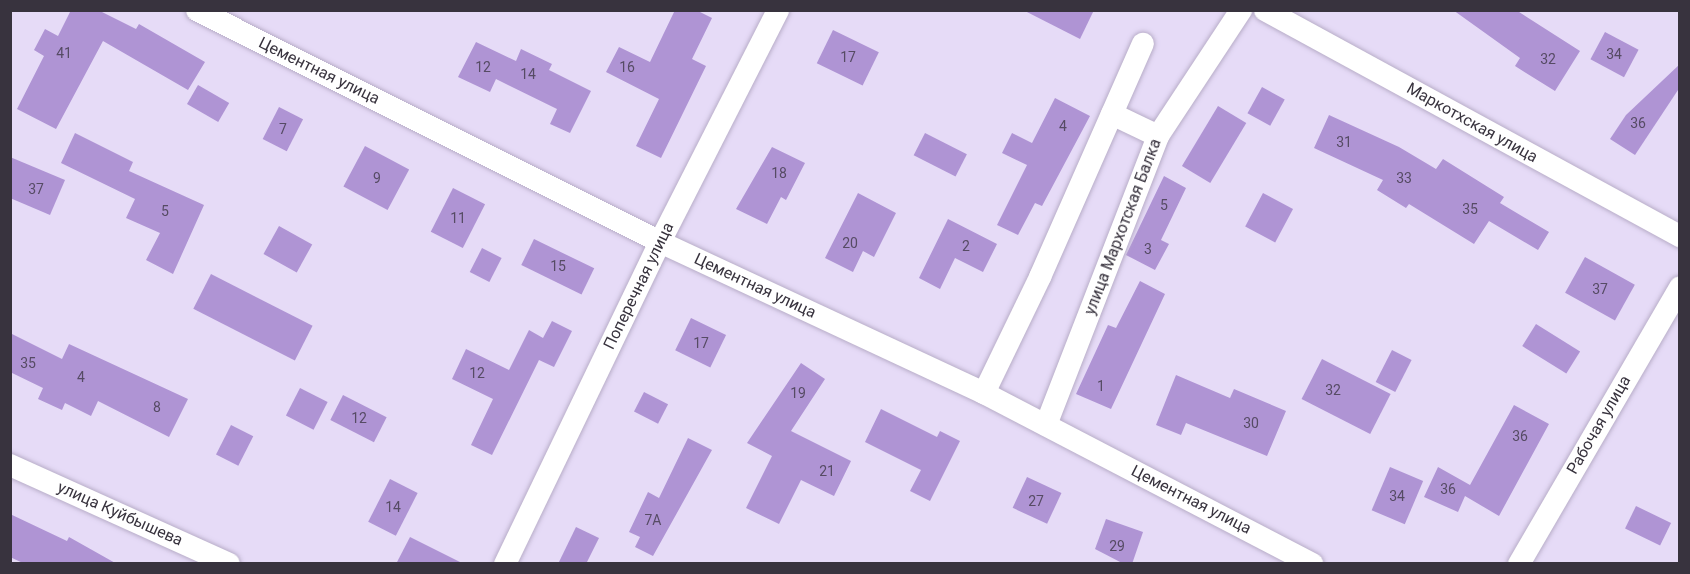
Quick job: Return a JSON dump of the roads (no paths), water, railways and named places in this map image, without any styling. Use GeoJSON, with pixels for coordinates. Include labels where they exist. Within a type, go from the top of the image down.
{"type":"FeatureCollection","features":[{"type":"Feature","properties":{"kind":"street","name":"Цементная улица"},"geometry":{"type":"LineString","coordinates":[[196,10],[660,242],[984,393],[1312,564]]}},
{"type":"Feature","properties":{"kind":"street","name":"Поперечная улица"},"geometry":{"type":"LineString","coordinates":[[506,564],[660,242],[778,10]]}},
{"type":"Feature","properties":{"kind":"street","name":"улица Мархотская Балка"},"geometry":{"type":"LineString","coordinates":[[1046,425],[1158,136],[1241,10]]}},
{"type":"Feature","properties":{"kind":"street","name":"Маркотхская улица"},"geometry":{"type":"LineString","coordinates":[[1265,10],[1680,236]]}},
{"type":"Feature","properties":{"kind":"street"},"geometry":{"type":"LineString","coordinates":[[984,393],[1143,44]]}},
{"type":"Feature","properties":{"kind":"street"},"geometry":{"type":"LineString","coordinates":[[1112,114],[1158,136]]}},
{"type":"Feature","properties":{"kind":"street","name":"Рабочая улица"},"geometry":{"type":"LineString","coordinates":[[1519,564],[1680,287]]}},
{"type":"Feature","properties":{"kind":"street","name":"улица Куйбышева"},"geometry":{"type":"LineString","coordinates":[[10,465],[229,564]]}}]}
